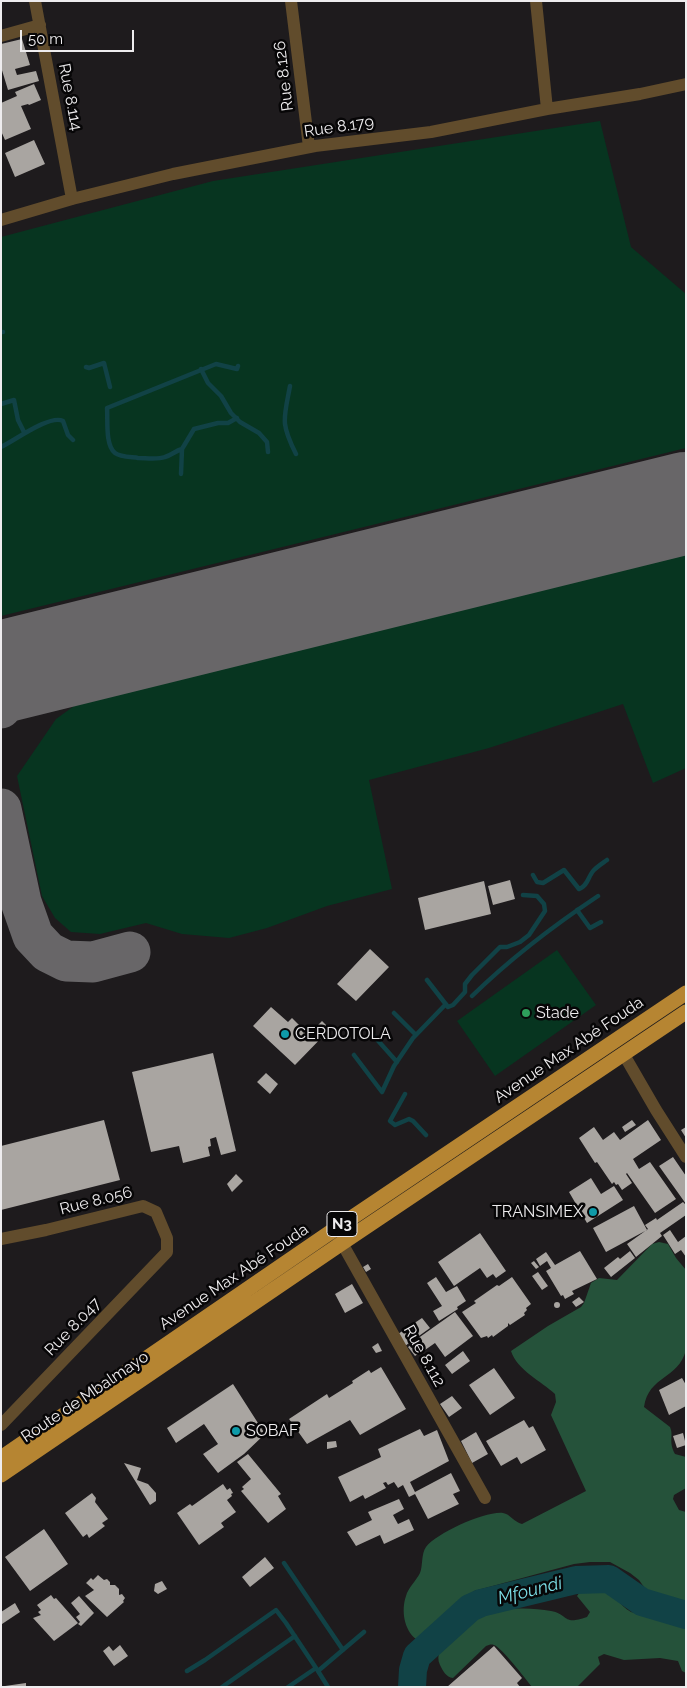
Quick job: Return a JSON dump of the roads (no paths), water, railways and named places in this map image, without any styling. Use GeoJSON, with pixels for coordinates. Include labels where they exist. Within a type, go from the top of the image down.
{"type":"FeatureCollection","features":[{"type":"Feature","properties":{"kind":"highway","name":"Avenue Max Abé Fouda"},"geometry":{"type":"LineString","coordinates":[[1,1458],[338,1236],[686,993]]}},
{"type":"Feature","properties":{"kind":"highway","name":"Route de Mbalmayo"},"geometry":{"type":"LineString","coordinates":[[1,1475],[338,1236],[686,1012]]}},
{"type":"Feature","properties":{"kind":"street","name":"Rue 8.114"},"geometry":{"type":"LineString","coordinates":[[35,1],[72,199]]}},
{"type":"Feature","properties":{"kind":"street","name":"Rue 8.126"},"geometry":{"type":"LineString","coordinates":[[291,1],[309,147]]}},
{"type":"Feature","properties":{"kind":"street"},"geometry":{"type":"LineString","coordinates":[[536,1],[547,109]]}},
{"type":"Feature","properties":{"kind":"street"},"geometry":{"type":"LineString","coordinates":[[1,36],[40,25]]}},
{"type":"Feature","properties":{"kind":"street","name":"Rue 8.179"},"geometry":{"type":"LineString","coordinates":[[1,220],[72,199],[173,174],[309,147],[431,132],[686,84]]}},
{"type":"Feature","properties":{"kind":"street"},"geometry":{"type":"LineString","coordinates":[[623,1053],[686,1157]]}},
{"type":"Feature","properties":{"kind":"street","name":"Rue 8.056"},"geometry":{"type":"LineString","coordinates":[[1,1240],[143,1206],[156,1212],[167,1238],[167,1252]]}},
{"type":"Feature","properties":{"kind":"street","name":"Rue 8.112"},"geometry":{"type":"LineString","coordinates":[[338,1236],[485,1498]]}},
{"type":"Feature","properties":{"kind":"street","name":"Rue 8.047"},"geometry":{"type":"LineString","coordinates":[[1,1426],[167,1252]]}},
{"type":"Feature","properties":{"kind":"waterway"},"geometry":{"type":"LineString","coordinates":[[86,367],[89,368],[104,363],[110,387]]}},
{"type":"Feature","properties":{"kind":"waterway"},"geometry":{"type":"LineString","coordinates":[[182,449],[159,458],[138,458],[115,453],[108,438],[107,408],[216,364],[237,369],[238,366]]}},
{"type":"Feature","properties":{"kind":"waterway"},"geometry":{"type":"LineString","coordinates":[[201,369],[208,383],[221,396],[231,413],[240,422],[259,433],[267,442],[268,452]]}},
{"type":"Feature","properties":{"kind":"waterway"},"geometry":{"type":"LineString","coordinates":[[290,386],[286,406],[285,427],[296,454]]}},
{"type":"Feature","properties":{"kind":"waterway"},"geometry":{"type":"LineString","coordinates":[[1,404],[14,400],[18,420],[24,432]]}},
{"type":"Feature","properties":{"kind":"waterway"},"geometry":{"type":"LineString","coordinates":[[181,474],[182,449],[194,429],[218,423],[228,423],[237,418]]}},
{"type":"Feature","properties":{"kind":"waterway"},"geometry":{"type":"LineString","coordinates":[[1,447],[32,429],[57,420],[63,421],[68,435],[73,440]]}},
{"type":"Feature","properties":{"kind":"waterway"},"geometry":{"type":"LineString","coordinates":[[533,875],[537,882],[543,883],[564,870],[579,889],[584,886],[592,872],[607,860]]}},
{"type":"Feature","properties":{"kind":"waterway"},"geometry":{"type":"LineString","coordinates":[[427,980],[448,1007],[453,1005],[465,992],[465,984],[472,975],[500,947],[507,947],[520,942],[529,935],[545,911],[544,904],[537,896],[523,895]]}},
{"type":"Feature","properties":{"kind":"waterway"},"geometry":{"type":"LineString","coordinates":[[472,996],[533,943],[598,896]]}},
{"type":"Feature","properties":{"kind":"waterway"},"geometry":{"type":"LineString","coordinates":[[577,910],[590,928],[601,922]]}},
{"type":"Feature","properties":{"kind":"waterway"},"geometry":{"type":"LineString","coordinates":[[354,1055],[382,1092],[394,1066],[413,1038],[446,1004]]}},
{"type":"Feature","properties":{"kind":"waterway"},"geometry":{"type":"LineString","coordinates":[[394,1013],[416,1035]]}},
{"type":"Feature","properties":{"kind":"waterway"},"geometry":{"type":"LineString","coordinates":[[373,1035],[397,1062]]}},
{"type":"Feature","properties":{"kind":"waterway"},"geometry":{"type":"LineString","coordinates":[[405,1094],[390,1121],[395,1125],[409,1119],[426,1135]]}},
{"type":"Feature","properties":{"kind":"waterway"},"geometry":{"type":"LineString","coordinates":[[284,1563],[343,1650]]}},
{"type":"Feature","properties":{"kind":"waterway","name":"Mfoundi"},"geometry":{"type":"LineString","coordinates":[[412,1687],[413,1670],[417,1656],[470,1608],[481,1603],[576,1580],[609,1579],[642,1602],[686,1615]]}},
{"type":"Feature","properties":{"kind":"waterway"},"geometry":{"type":"LineString","coordinates":[[187,1671],[276,1610],[316,1668],[288,1687]]}},
{"type":"Feature","properties":{"kind":"waterway"},"geometry":{"type":"LineString","coordinates":[[328,1687],[318,1671],[364,1632]]}},
{"type":"Feature","properties":{"kind":"waterway"},"geometry":{"type":"LineString","coordinates":[[222,1687],[295,1636]]}},
{"type":"Feature","properties":{"kind":"place","name":"Stade"},"geometry":{"type":"Point","coordinates":[526,1013]}},
{"type":"Feature","properties":{"kind":"place","name":"CERDOTOLA"},"geometry":{"type":"Point","coordinates":[285,1034]}},
{"type":"Feature","properties":{"kind":"place","name":"TRANSIMEX"},"geometry":{"type":"Point","coordinates":[593,1212]}},
{"type":"Feature","properties":{"kind":"place","name":"SOBAF"},"geometry":{"type":"Point","coordinates":[236,1431]}}]}
